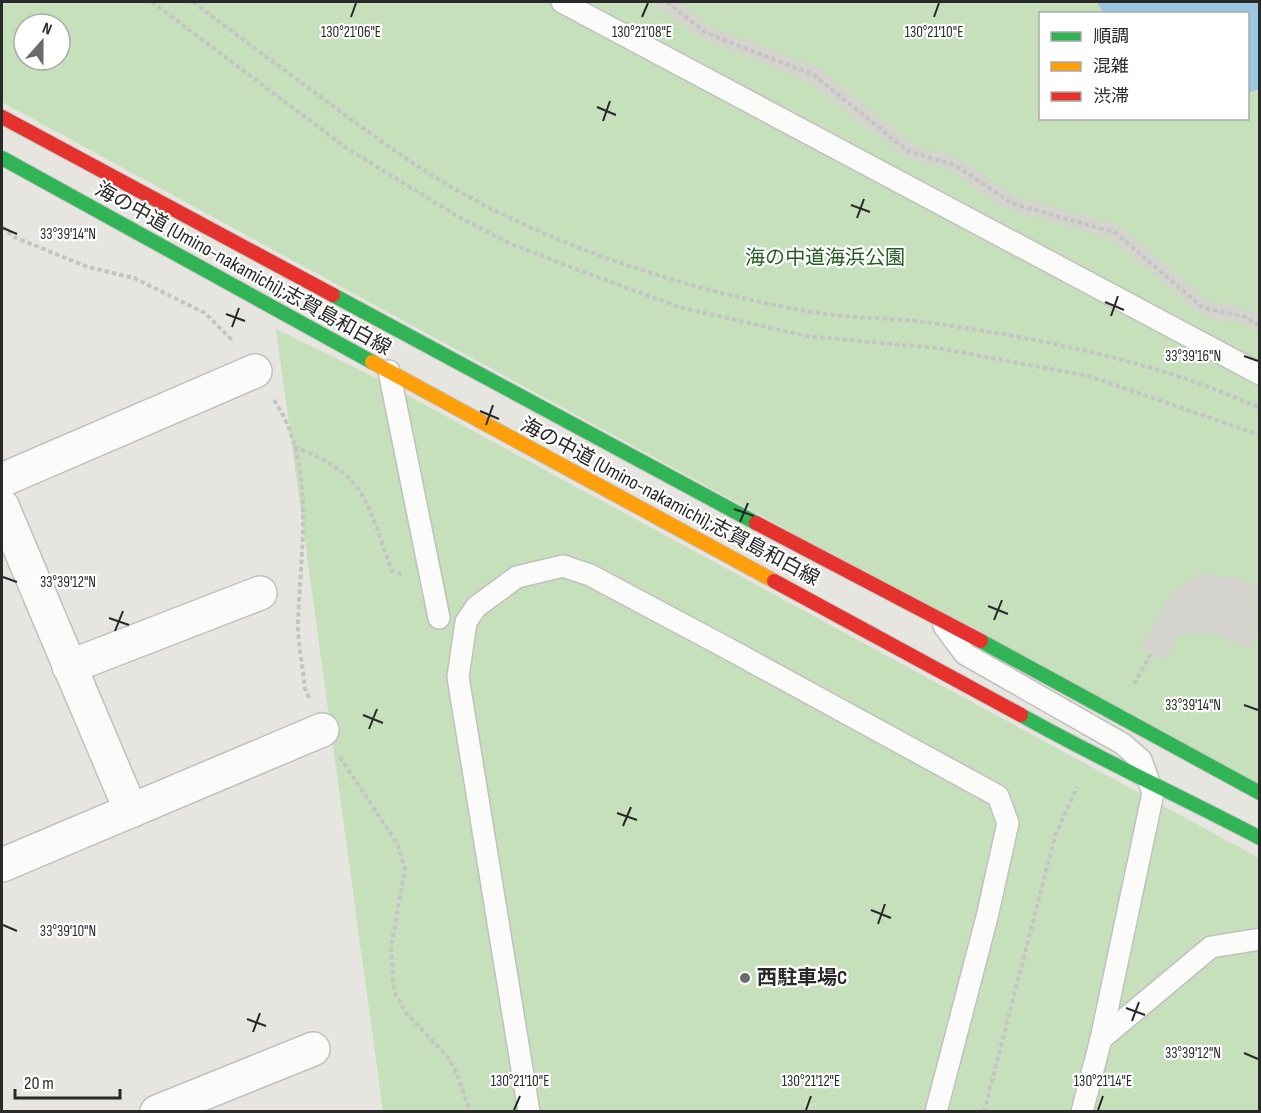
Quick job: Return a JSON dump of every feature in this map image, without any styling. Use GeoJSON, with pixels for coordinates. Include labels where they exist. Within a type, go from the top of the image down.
{"type":"FeatureCollection","features":[{"type":"Feature","properties":{"kind":"main road","name":"海の中道 (Umino-nakamichi);志賀島和白線"},"geometry":{"type":"LineString","coordinates":[[2,117],[715,501],[935,615],[1260,793]]}},
{"type":"Feature","properties":{"kind":"main road","name":"海の中道 (Umino-nakamichi);志賀島和白線"},"geometry":{"type":"LineString","coordinates":[[2,158],[675,529],[911,654],[1093,756],[1148,779],[1260,838]]}},
{"type":"Feature","properties":{"kind":"street"},"geometry":{"type":"LineString","coordinates":[[2,480],[255,371]]}},
{"type":"Feature","properties":{"kind":"street"},"geometry":{"type":"LineString","coordinates":[[2,506],[131,811]]}},
{"type":"Feature","properties":{"kind":"street"},"geometry":{"type":"LineString","coordinates":[[69,667],[260,593]]}},
{"type":"Feature","properties":{"kind":"street"},"geometry":{"type":"LineString","coordinates":[[2,865],[322,730]]}},
{"type":"Feature","properties":{"kind":"street"},"geometry":{"type":"LineString","coordinates":[[157,1112],[313,1049]]}},
{"type":"Feature","properties":{"kind":"lane"},"geometry":{"type":"LineString","coordinates":[[562,2],[1260,374]]}},
{"type":"Feature","properties":{"kind":"lane"},"geometry":{"type":"LineString","coordinates":[[389,371],[439,618]]}},
{"type":"Feature","properties":{"kind":"lane"},"geometry":{"type":"LineString","coordinates":[[529,1112],[458,677],[466,622],[476,607],[517,577],[564,566],[590,575],[998,796],[1008,823],[987,917],[936,1112]]}},
{"type":"Feature","properties":{"kind":"lane"},"geometry":{"type":"LineString","coordinates":[[935,615],[965,654],[1123,744],[1141,760],[1153,793],[1101,1039],[1082,1112]]}},
{"type":"Feature","properties":{"kind":"lane"},"geometry":{"type":"LineString","coordinates":[[1101,1039],[1211,947],[1260,939]]}},
{"type":"Feature","properties":{"kind":"path"},"geometry":{"type":"LineString","coordinates":[[152,2],[345,147],[468,222],[509,243],[565,266],[679,307],[806,336],[937,348],[1089,376],[1260,435]]}},
{"type":"Feature","properties":{"kind":"path"},"geometry":{"type":"LineString","coordinates":[[193,2],[358,126],[463,194],[515,220],[571,243],[682,283],[807,312],[936,323],[1091,350],[1172,375],[1260,408]]}},
{"type":"Feature","properties":{"kind":"path"},"geometry":{"type":"LineString","coordinates":[[667,2],[706,33],[814,75],[908,151],[955,165],[1011,203],[1116,233],[1203,308],[1246,317],[1260,326]]}},
{"type":"Feature","properties":{"kind":"path"},"geometry":{"type":"LineString","coordinates":[[2,227],[14,237],[88,267],[134,278],[205,313],[243,352],[284,414],[301,476],[302,524],[298,628],[305,688],[322,730],[398,845],[405,869],[391,947],[394,991],[406,1013],[447,1056],[457,1074],[470,1112]]}},
{"type":"Feature","properties":{"kind":"path"},"geometry":{"type":"LineString","coordinates":[[293,447],[324,458],[350,477],[362,491],[392,571],[432,582]]}},
{"type":"Feature","properties":{"kind":"path"},"geometry":{"type":"LineString","coordinates":[[1117,713],[1151,653]]}},
{"type":"Feature","properties":{"kind":"path"},"geometry":{"type":"LineString","coordinates":[[984,1112],[1055,836],[1093,756]]}},
{"type":"Feature","properties":{"kind":"green space","name":"海の中道海浜公園"},"geometry":{"type":"Polygon","coordinates":[[[2,2],[1259,2],[1259,787],[2,102],[2,2]]]}},
{"type":"Feature","properties":{"kind":"green space"},"geometry":{"type":"Polygon","coordinates":[[[276,329],[372,376],[1259,858],[1259,1111],[383,1111],[276,329]]]}},
{"type":"Feature","properties":{"kind":"shaded area"},"geometry":{"type":"Polygon","coordinates":[[[652,2],[679,2],[709,26],[819,68],[913,145],[958,158],[1014,196],[1120,226],[1207,301],[1249,310],[1259,316],[1259,332],[1246,324],[1203,316],[1111,239],[1003,208],[951,171],[904,156],[809,82],[700,37],[652,2]]]}},
{"type":"Feature","properties":{"kind":"shaded area"},"geometry":{"type":"Polygon","coordinates":[[[1200,574],[1234,577],[1259,587],[1257,624],[1259,630],[1250,649],[1211,633],[1179,635],[1165,660],[1140,648],[1173,592],[1200,574]]]}},
{"type":"Feature","properties":{"kind":"water"},"geometry":{"type":"Polygon","coordinates":[[[1097,2],[1259,2],[1259,89],[1249,93],[1249,12],[1102,12],[1097,2]]]}},
{"type":"Feature","properties":{"kind":"traffic: fast"},"geometry":{"type":"LineString","coordinates":[[2,158],[372,362]]}},
{"type":"Feature","properties":{"kind":"traffic: fast"},"geometry":{"type":"LineString","coordinates":[[333,295],[756,523]]}},
{"type":"Feature","properties":{"kind":"traffic: fast"},"geometry":{"type":"LineString","coordinates":[[981,641],[1260,793]]}},
{"type":"Feature","properties":{"kind":"traffic: fast"},"geometry":{"type":"LineString","coordinates":[[1021,715],[1260,838]]}},
{"type":"Feature","properties":{"kind":"traffic: slow"},"geometry":{"type":"LineString","coordinates":[[372,362],[774,581]]}},
{"type":"Feature","properties":{"kind":"traffic: jam"},"geometry":{"type":"LineString","coordinates":[[2,117],[333,295]]}},
{"type":"Feature","properties":{"kind":"traffic: jam"},"geometry":{"type":"LineString","coordinates":[[756,523],[981,641]]}},
{"type":"Feature","properties":{"kind":"traffic: jam"},"geometry":{"type":"LineString","coordinates":[[774,581],[1021,715]]}},
{"type":"Feature","properties":{"kind":"place","name":"西駐車場C"},"geometry":{"type":"Point","coordinates":[745,978]}}]}
